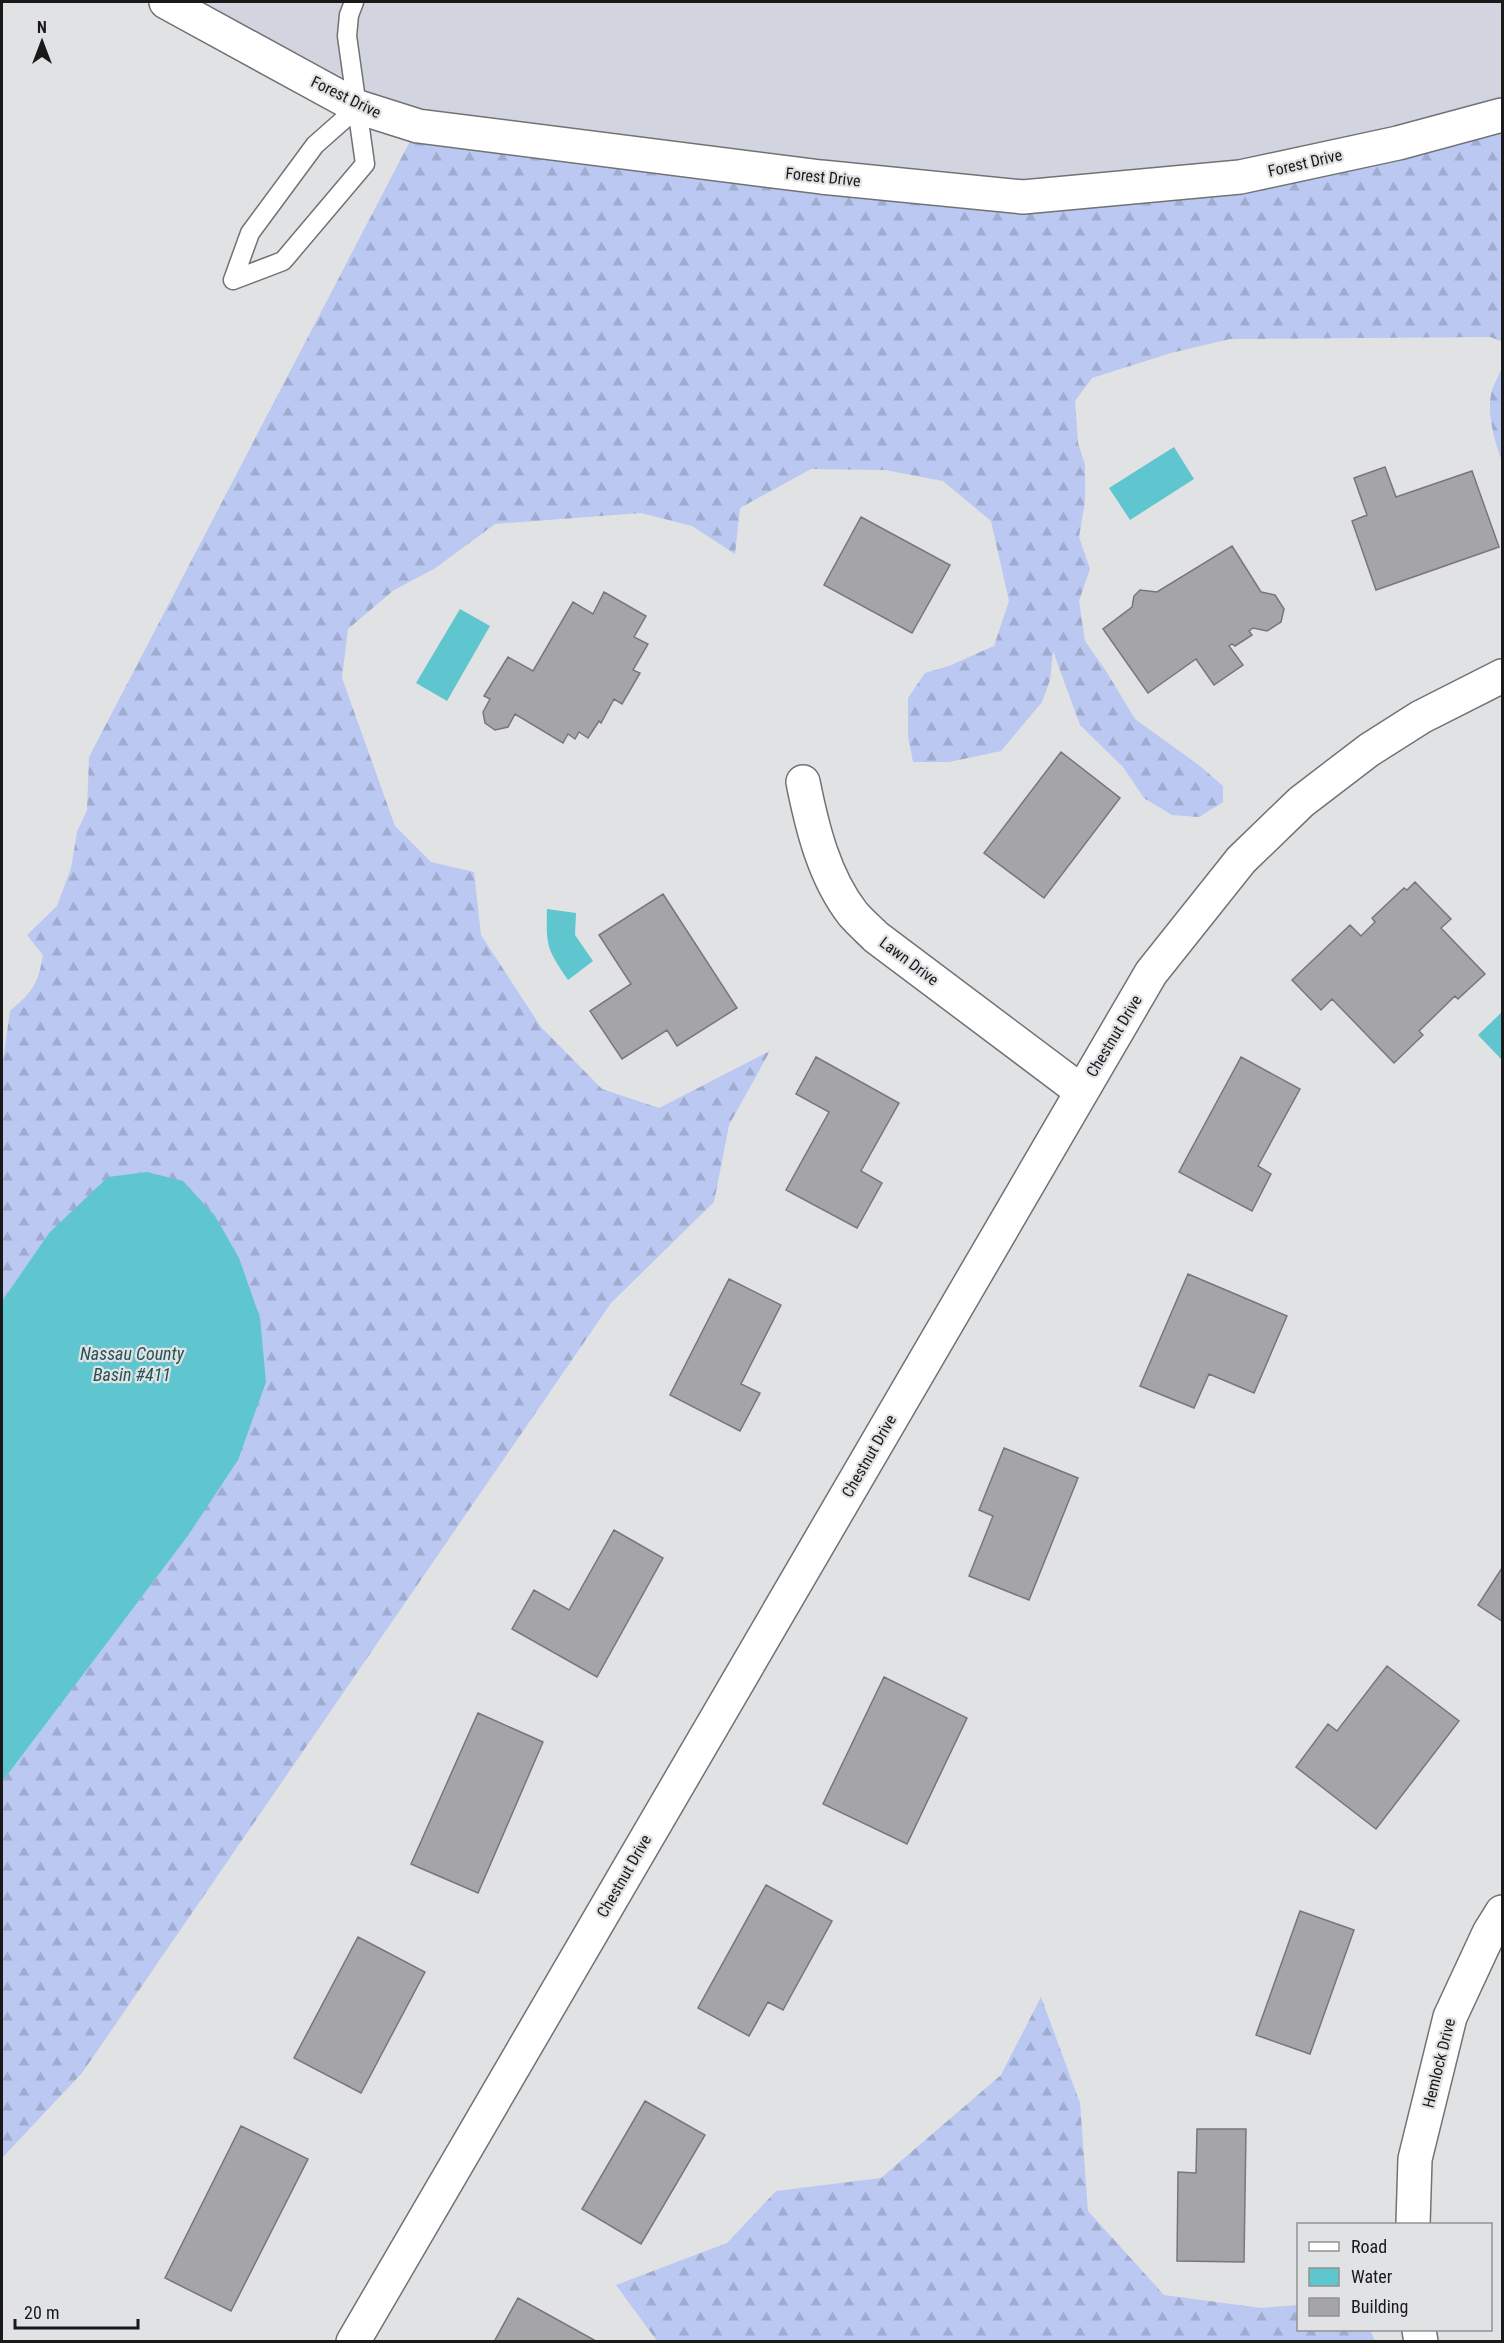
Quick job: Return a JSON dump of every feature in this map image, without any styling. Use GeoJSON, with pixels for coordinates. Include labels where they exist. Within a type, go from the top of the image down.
{"type":"FeatureCollection","features":[{"type":"Feature","properties":{"kind":"street","name":"Forest Drive"},"geometry":{"type":"LineString","coordinates":[[166,2],[358,107],[418,126],[821,177],[1023,197],[1240,177],[1398,143],[1503,115]]}},
{"type":"Feature","properties":{"kind":"street","name":"Chestnut Drive"},"geometry":{"type":"LineString","coordinates":[[353,2342],[1151,974],[1241,860],[1301,802],[1369,750],[1421,717],[1503,676]]}},
{"type":"Feature","properties":{"kind":"street","name":"Lawn Drive"},"geometry":{"type":"LineString","coordinates":[[803,782],[814,833],[835,883],[852,914],[876,937],[1081,1091]]}},
{"type":"Feature","properties":{"kind":"street","name":"Hemlock Drive"},"geometry":{"type":"LineString","coordinates":[[1413,2223],[1415,2159],[1450,2017],[1489,1933],[1503,1912]]}},
{"type":"Feature","properties":{"kind":"lane"},"geometry":{"type":"LineString","coordinates":[[354,2],[349,15],[347,36],[358,107],[365,164],[283,261],[233,280],[250,233],[315,145],[358,107]]}},
{"type":"Feature","properties":{"kind":"shaded area"},"geometry":{"type":"Polygon","coordinates":[[[179,2],[1502,2],[1502,115],[1398,143],[1023,197],[418,126],[179,2]]]}},
{"type":"Feature","properties":{"kind":"green space"},"geometry":{"type":"Polygon","coordinates":[[[1502,115],[1502,345],[1501,341],[1490,337],[1230,339],[1171,353],[1092,378],[1075,401],[1078,443],[1085,465],[1085,501],[1079,537],[1090,569],[1079,601],[1085,641],[1135,719],[1200,766],[1223,786],[1223,802],[1199,817],[1172,815],[1144,798],[1123,767],[1080,725],[1053,651],[1050,680],[1042,702],[1001,751],[949,762],[913,762],[908,736],[908,698],[925,673],[949,666],[994,646],[1009,601],[991,521],[943,481],[885,470],[811,469],[740,508],[735,554],[692,526],[641,513],[495,524],[434,569],[394,590],[348,629],[342,678],[395,826],[431,862],[474,872],[481,935],[541,1027],[602,1089],[659,1108],[770,1051],[729,1125],[714,1202],[611,1303],[82,2073],[2,2158],[2,1782],[187,1537],[49,1233],[2,1301],[2,1069],[10,1011],[29,993],[39,974],[43,955],[27,935],[57,906],[71,868],[77,832],[87,810],[89,757],[418,126],[1023,197],[1240,177],[1502,115]]]}},
{"type":"Feature","properties":{"kind":"green space"},"geometry":{"type":"Polygon","coordinates":[[[1502,367],[1502,461],[1492,429],[1490,402],[1502,367]]]}},
{"type":"Feature","properties":{"kind":"green space"},"geometry":{"type":"Polygon","coordinates":[[[1041,1997],[1080,2103],[1088,2211],[1164,2295],[1261,2308],[1297,2305],[1297,2331],[1370,2331],[1375,2341],[657,2341],[616,2285],[727,2243],[776,2191],[881,2178],[1001,2075],[1041,1997]]]}},
{"type":"Feature","properties":{"kind":"water"},"geometry":{"type":"Polygon","coordinates":[[[1174,447],[1194,479],[1130,520],[1109,488],[1174,447]]]}},
{"type":"Feature","properties":{"kind":"water"},"geometry":{"type":"Polygon","coordinates":[[[460,609],[490,626],[447,701],[416,683],[460,609]]]}},
{"type":"Feature","properties":{"kind":"water"},"geometry":{"type":"Polygon","coordinates":[[[547,909],[576,913],[575,935],[593,961],[568,980],[549,947],[547,909]]]}},
{"type":"Feature","properties":{"kind":"water"},"geometry":{"type":"Polygon","coordinates":[[[1502,1012],[1502,1060],[1478,1035],[1502,1012]]]}},
{"type":"Feature","properties":{"kind":"water","name":"Nassau County Basin #411"},"geometry":{"type":"Polygon","coordinates":[[[147,1172],[183,1181],[215,1216],[239,1258],[260,1318],[266,1382],[238,1460],[187,1537],[2,1782],[2,1301],[49,1233],[108,1177],[147,1172]]]}},
{"type":"Feature","properties":{"kind":"building"},"geometry":{"type":"Polygon","coordinates":[[[1385,467],[1396,497],[1472,471],[1499,547],[1376,590],[1352,521],[1367,515],[1354,478],[1385,467]]]}},
{"type":"Feature","properties":{"kind":"building"},"geometry":{"type":"Polygon","coordinates":[[[861,517],[950,565],[912,633],[824,585],[861,517]]]}},
{"type":"Feature","properties":{"kind":"building"},"geometry":{"type":"Polygon","coordinates":[[[1232,546],[1261,592],[1275,595],[1284,609],[1281,622],[1267,631],[1253,628],[1249,631],[1252,635],[1235,646],[1232,644],[1229,646],[1243,665],[1214,685],[1196,659],[1148,693],[1103,629],[1132,607],[1134,596],[1140,590],[1157,592],[1232,546]]]}},
{"type":"Feature","properties":{"kind":"building"},"geometry":{"type":"Polygon","coordinates":[[[604,592],[646,616],[634,637],[648,644],[633,670],[640,673],[622,704],[614,699],[601,723],[599,721],[588,738],[579,732],[575,739],[568,734],[563,743],[515,714],[508,727],[495,730],[485,723],[483,712],[490,699],[484,696],[508,657],[533,671],[573,602],[593,614],[604,592]]]}},
{"type":"Feature","properties":{"kind":"building"},"geometry":{"type":"Polygon","coordinates":[[[1061,752],[1120,798],[1044,898],[984,853],[1061,752]]]}},
{"type":"Feature","properties":{"kind":"building"},"geometry":{"type":"Polygon","coordinates":[[[1415,882],[1451,919],[1441,928],[1485,974],[1458,999],[1455,996],[1419,1031],[1423,1035],[1394,1063],[1332,999],[1321,1010],[1292,980],[1350,925],[1361,936],[1375,922],[1372,918],[1404,888],[1407,890],[1415,882]]]}},
{"type":"Feature","properties":{"kind":"building"},"geometry":{"type":"Polygon","coordinates":[[[663,894],[737,1008],[677,1046],[667,1030],[622,1059],[590,1011],[631,984],[599,935],[663,894]]]}},
{"type":"Feature","properties":{"kind":"building"},"geometry":{"type":"Polygon","coordinates":[[[816,1057],[899,1103],[861,1171],[882,1183],[857,1228],[786,1190],[829,1112],[796,1094],[816,1057]]]}},
{"type":"Feature","properties":{"kind":"building"},"geometry":{"type":"Polygon","coordinates":[[[1241,1057],[1300,1089],[1258,1166],[1271,1174],[1252,1211],[1179,1172],[1241,1057]]]}},
{"type":"Feature","properties":{"kind":"building"},"geometry":{"type":"Polygon","coordinates":[[[1188,1274],[1287,1316],[1254,1393],[1209,1374],[1194,1408],[1140,1386],[1188,1274]]]}},
{"type":"Feature","properties":{"kind":"building"},"geometry":{"type":"Polygon","coordinates":[[[729,1279],[781,1305],[741,1384],[760,1393],[740,1431],[670,1395],[729,1279]]]}},
{"type":"Feature","properties":{"kind":"building"},"geometry":{"type":"Polygon","coordinates":[[[1004,1448],[1078,1478],[1029,1600],[969,1576],[993,1516],[979,1510],[1004,1448]]]}},
{"type":"Feature","properties":{"kind":"building"},"geometry":{"type":"Polygon","coordinates":[[[614,1530],[663,1558],[597,1677],[512,1629],[534,1590],[569,1610],[614,1530]]]}},
{"type":"Feature","properties":{"kind":"building"},"geometry":{"type":"Polygon","coordinates":[[[1502,1568],[1502,1621],[1478,1605],[1502,1568]]]}},
{"type":"Feature","properties":{"kind":"building"},"geometry":{"type":"Polygon","coordinates":[[[1387,1666],[1459,1721],[1376,1829],[1296,1767],[1328,1724],[1337,1731],[1387,1666]]]}},
{"type":"Feature","properties":{"kind":"building"},"geometry":{"type":"Polygon","coordinates":[[[884,1677],[967,1718],[907,1844],[823,1804],[884,1677]]]}},
{"type":"Feature","properties":{"kind":"building"},"geometry":{"type":"Polygon","coordinates":[[[478,1713],[543,1742],[478,1893],[411,1864],[478,1713]]]}},
{"type":"Feature","properties":{"kind":"building"},"geometry":{"type":"Polygon","coordinates":[[[766,1885],[832,1921],[783,2010],[768,2002],[749,2036],[698,2008],[766,1885]]]}},
{"type":"Feature","properties":{"kind":"building"},"geometry":{"type":"Polygon","coordinates":[[[1300,1911],[1354,1930],[1310,2054],[1256,2035],[1300,1911]]]}},
{"type":"Feature","properties":{"kind":"building"},"geometry":{"type":"Polygon","coordinates":[[[358,1937],[425,1972],[361,2093],[294,2058],[358,1937]]]}},
{"type":"Feature","properties":{"kind":"building"},"geometry":{"type":"Polygon","coordinates":[[[645,2101],[705,2135],[641,2244],[582,2209],[645,2101]]]}},
{"type":"Feature","properties":{"kind":"building"},"geometry":{"type":"Polygon","coordinates":[[[241,2126],[308,2159],[231,2311],[165,2278],[241,2126]]]}},
{"type":"Feature","properties":{"kind":"building"},"geometry":{"type":"Polygon","coordinates":[[[1197,2129],[1246,2129],[1244,2262],[1177,2261],[1178,2172],[1196,2173],[1197,2129]]]}},
{"type":"Feature","properties":{"kind":"building"},"geometry":{"type":"Polygon","coordinates":[[[518,2298],[596,2341],[494,2342],[518,2298]]]}}]}
